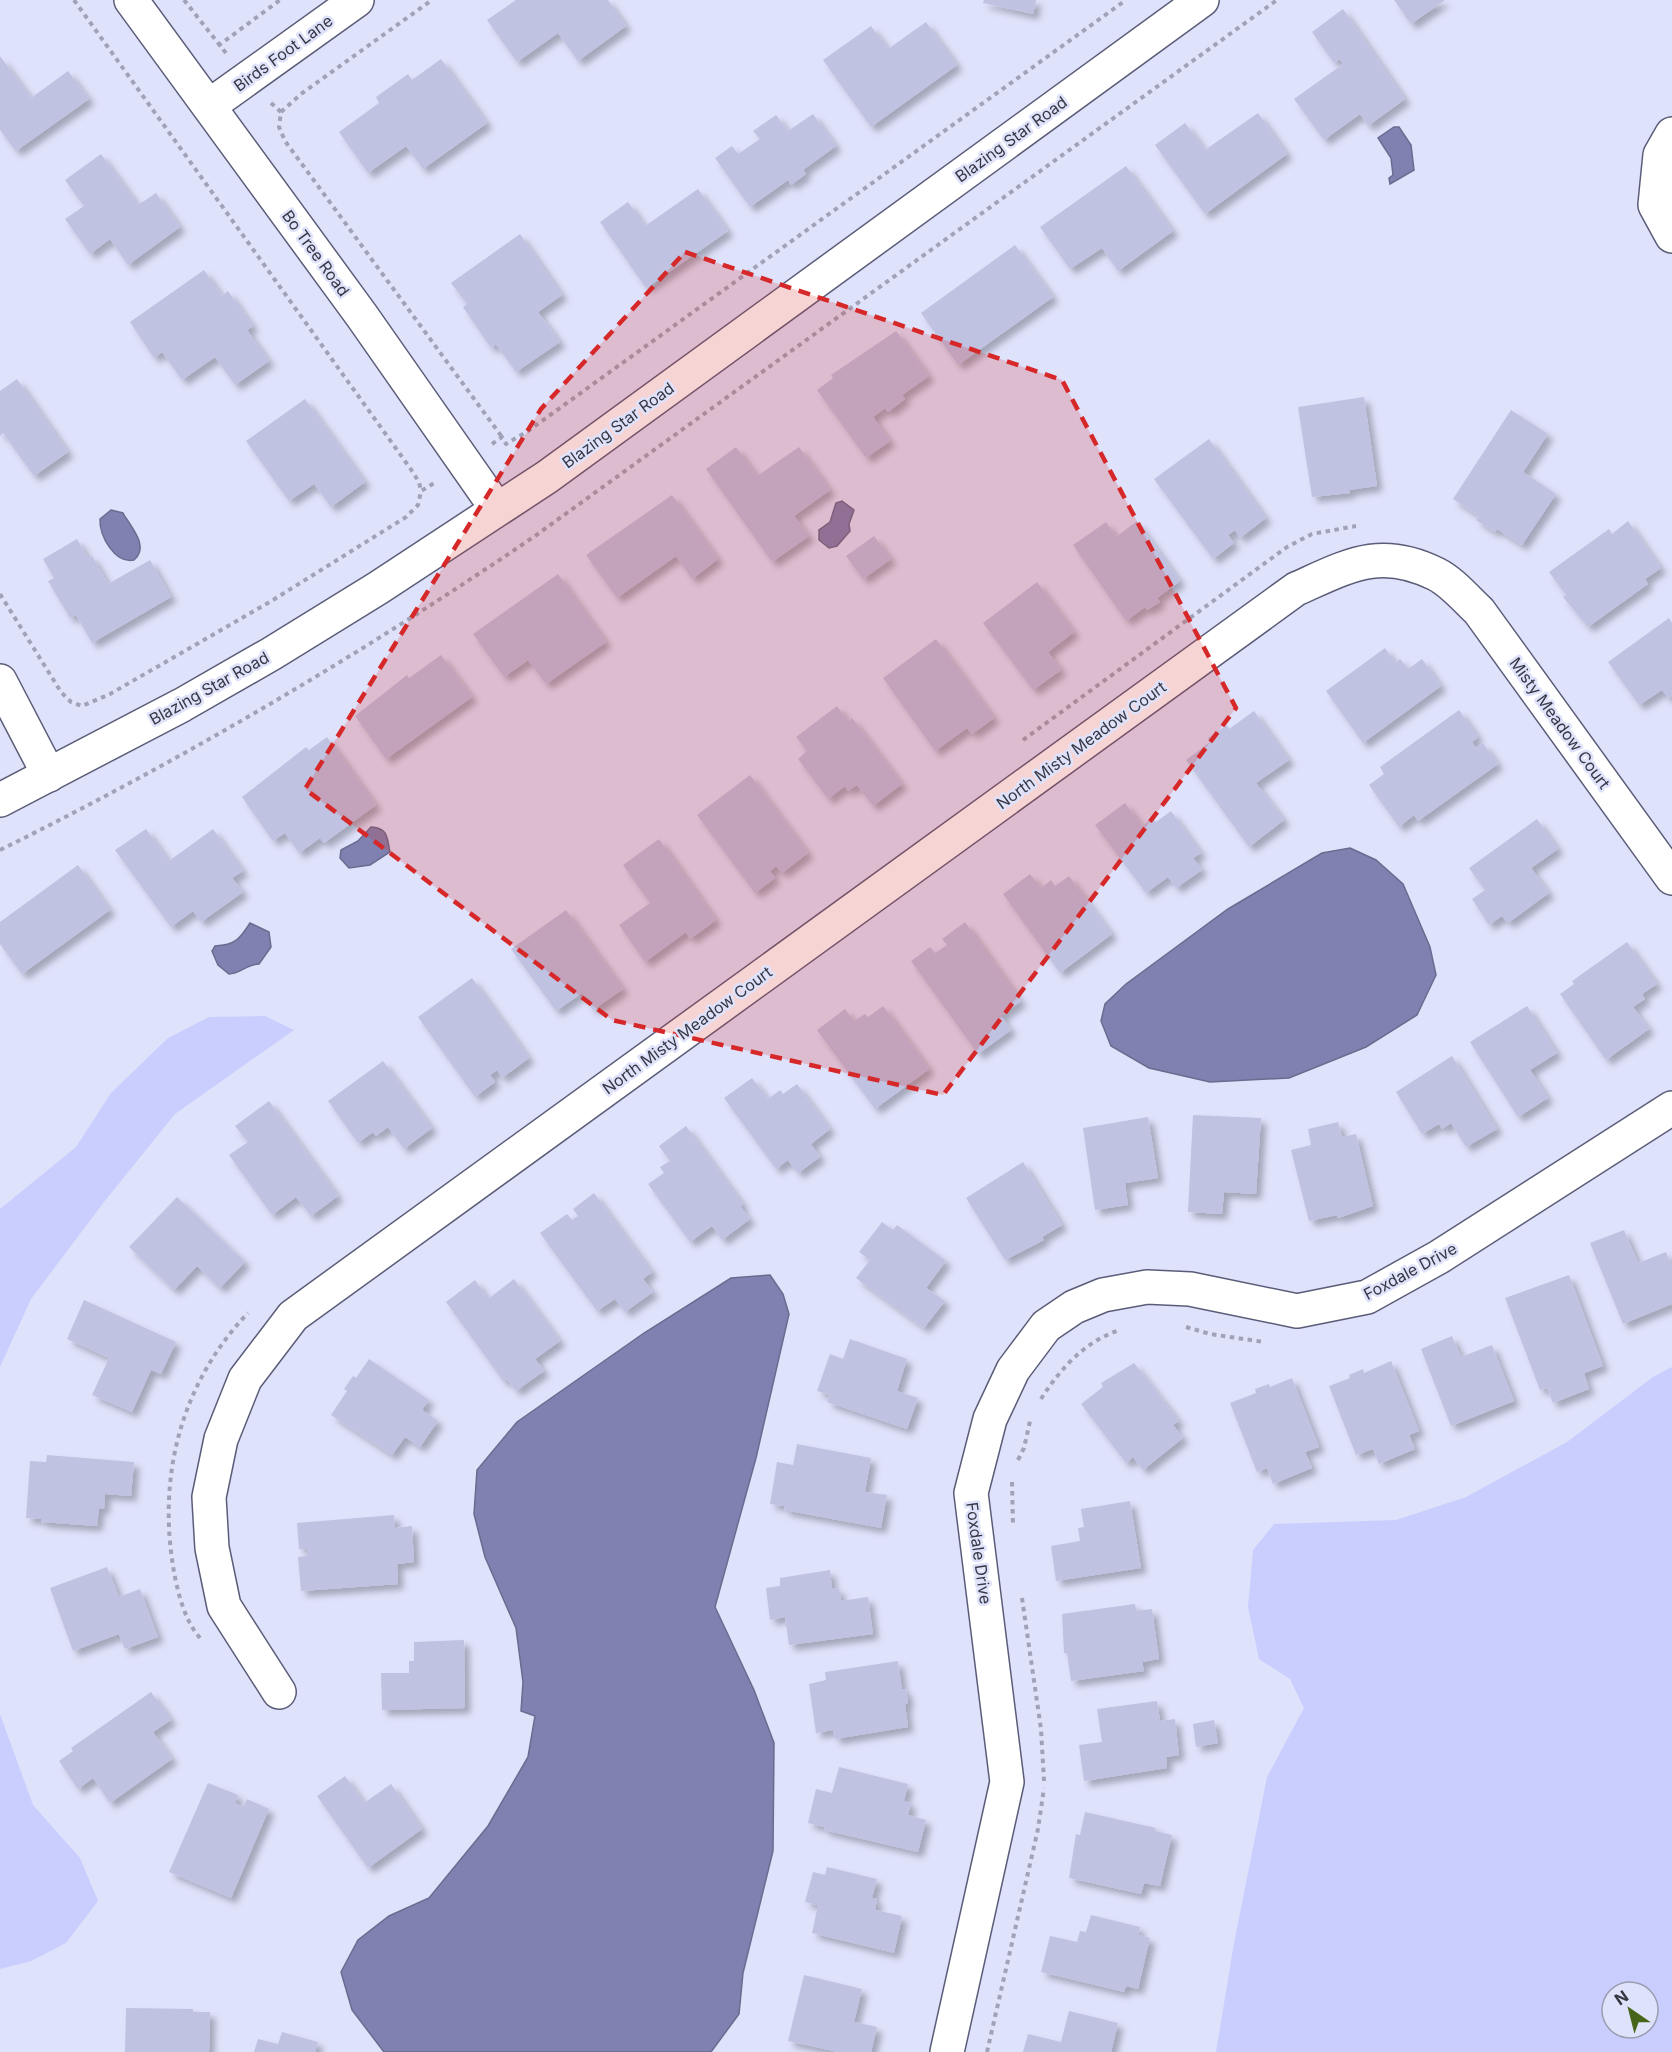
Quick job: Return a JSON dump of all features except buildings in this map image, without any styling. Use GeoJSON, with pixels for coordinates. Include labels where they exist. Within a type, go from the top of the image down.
{"type":"FeatureCollection","features":[{"type":"Feature","properties":{"kind":"street","name":"Bo Tree Road"},"geometry":{"type":"LineString","coordinates":[[131,0],[497,509]]}},
{"type":"Feature","properties":{"kind":"street","name":"Birds Foot Lane"},"geometry":{"type":"LineString","coordinates":[[209,106],[357,0]]}},
{"type":"Feature","properties":{"kind":"street","name":"Blazing Star Road"},"geometry":{"type":"LineString","coordinates":[[0,800],[182,705],[271,654],[378,588],[547,477],[1202,0]]}},
{"type":"Feature","properties":{"kind":"street"},"geometry":{"type":"LineString","coordinates":[[1672,134],[1660,155],[1655,205],[1672,236]]}},
{"type":"Feature","properties":{"kind":"street","name":"North Misty Meadow Court"},"geometry":{"type":"LineString","coordinates":[[279,1692],[224,1606],[212,1548],[209,1497],[221,1439],[244,1379],[293,1316],[1296,589],[1353,564],[1394,559],[1438,575]]}},
{"type":"Feature","properties":{"kind":"street","name":"Misty Meadow Court"},"geometry":{"type":"LineString","coordinates":[[1438,575],[1479,611],[1672,878]]}},
{"type":"Feature","properties":{"kind":"street"},"geometry":{"type":"LineString","coordinates":[[0,681],[49,775]]}},
{"type":"Feature","properties":{"kind":"street","name":"Foxdale Drive"},"geometry":{"type":"LineString","coordinates":[[947,2052],[1007,1782],[971,1493],[990,1419],[1013,1370],[1046,1326],[1074,1307],[1104,1295],[1147,1287],[1190,1289],[1297,1311],[1367,1297],[1439,1257],[1672,1108]]}},
{"type":"Feature","properties":{"kind":"path"},"geometry":{"type":"LineString","coordinates":[[0,594],[61,692],[71,702],[82,706],[111,694],[253,612],[406,517],[417,505],[421,490],[419,482],[390,439],[74,0]]}},
{"type":"Feature","properties":{"kind":"path"},"geometry":{"type":"LineString","coordinates":[[184,0],[218,46],[281,112]]}},
{"type":"Feature","properties":{"kind":"path"},"geometry":{"type":"LineString","coordinates":[[218,46],[280,0]]}},
{"type":"Feature","properties":{"kind":"path"},"geometry":{"type":"LineString","coordinates":[[432,0],[301,94],[281,112],[279,127],[285,141],[506,444],[528,431],[1126,0]]}},
{"type":"Feature","properties":{"kind":"path"},"geometry":{"type":"LineString","coordinates":[[421,490],[502,437]]}},
{"type":"Feature","properties":{"kind":"path"},"geometry":{"type":"LineString","coordinates":[[1177,1325],[1249,1341],[1271,1343]]}},
{"type":"Feature","properties":{"kind":"path"},"geometry":{"type":"LineString","coordinates":[[1035,1408],[1054,1379],[1076,1356],[1096,1340],[1129,1328]]}},
{"type":"Feature","properties":{"kind":"path"},"geometry":{"type":"LineString","coordinates":[[1016,1464],[1024,1448],[1032,1415]]}},
{"type":"Feature","properties":{"kind":"path"},"geometry":{"type":"LineString","coordinates":[[1013,1527],[1014,1473]]}},
{"type":"Feature","properties":{"kind":"path"},"geometry":{"type":"LineString","coordinates":[[987,2052],[1044,1794],[1045,1767],[1022,1592]]}},
{"type":"Feature","properties":{"kind":"highlighted area"},"geometry":{"type":"Polygon","coordinates":[[[685,252],[1062,380],[1236,708],[943,1095],[612,1020],[305,789],[541,409],[685,252]]]}},
{"type":"Feature","properties":{"kind":"shaded area"},"geometry":{"type":"Polygon","coordinates":[[[1394,127],[1399,127],[1411,145],[1414,170],[1390,184],[1389,178],[1393,175],[1391,158],[1378,138],[1394,127]]]}},
{"type":"Feature","properties":{"kind":"shaded area"},"geometry":{"type":"Polygon","coordinates":[[[842,501],[854,510],[849,524],[850,531],[837,546],[829,548],[819,540],[819,530],[830,522],[836,503],[842,501]]]}},
{"type":"Feature","properties":{"kind":"shaded area"},"geometry":{"type":"Polygon","coordinates":[[[111,510],[123,513],[138,537],[140,549],[134,560],[121,558],[105,540],[100,519],[111,510]]]}},
{"type":"Feature","properties":{"kind":"shaded area"},"geometry":{"type":"Polygon","coordinates":[[[371,827],[384,832],[390,852],[370,865],[349,868],[340,858],[341,850],[358,841],[371,827]]]}},
{"type":"Feature","properties":{"kind":"shaded area"},"geometry":{"type":"Polygon","coordinates":[[[1350,848],[1376,860],[1403,884],[1430,947],[1436,975],[1417,1015],[1366,1047],[1289,1078],[1210,1082],[1149,1068],[1111,1046],[1101,1021],[1105,1004],[1126,984],[1228,909],[1322,853],[1350,848]]]}},
{"type":"Feature","properties":{"kind":"shaded area"},"geometry":{"type":"Polygon","coordinates":[[[250,923],[269,932],[271,947],[259,964],[229,974],[218,965],[212,951],[215,946],[236,940],[250,923]]]}},
{"type":"Feature","properties":{"kind":"shaded area"},"geometry":{"type":"Polygon","coordinates":[[[265,1016],[294,1030],[175,1114],[104,1202],[31,1299],[0,1367],[0,1209],[76,1147],[111,1093],[168,1038],[209,1017],[265,1016]]]}},
{"type":"Feature","properties":{"kind":"shaded area"},"geometry":{"type":"Polygon","coordinates":[[[770,1275],[783,1294],[789,1314],[756,1458],[715,1607],[754,1690],[774,1743],[773,1851],[743,1973],[739,2014],[711,2052],[384,2052],[352,2010],[341,1972],[358,1940],[389,1916],[429,1898],[488,1826],[528,1757],[535,1716],[521,1711],[523,1682],[516,1628],[485,1557],[474,1514],[477,1470],[517,1422],[644,1333],[731,1278],[770,1275]]]}},
{"type":"Feature","properties":{"kind":"shaded area"},"geometry":{"type":"Polygon","coordinates":[[[1672,1367],[1672,2052],[1216,2052],[1234,1943],[1267,1777],[1304,1708],[1290,1679],[1259,1659],[1248,1607],[1253,1550],[1274,1524],[1396,1520],[1466,1497],[1567,1442],[1653,1377],[1672,1367]]]}},
{"type":"Feature","properties":{"kind":"shaded area"},"geometry":{"type":"Polygon","coordinates":[[[0,1714],[33,1805],[80,1858],[98,1901],[66,1943],[31,1961],[0,1969],[0,1714]]]}}]}
